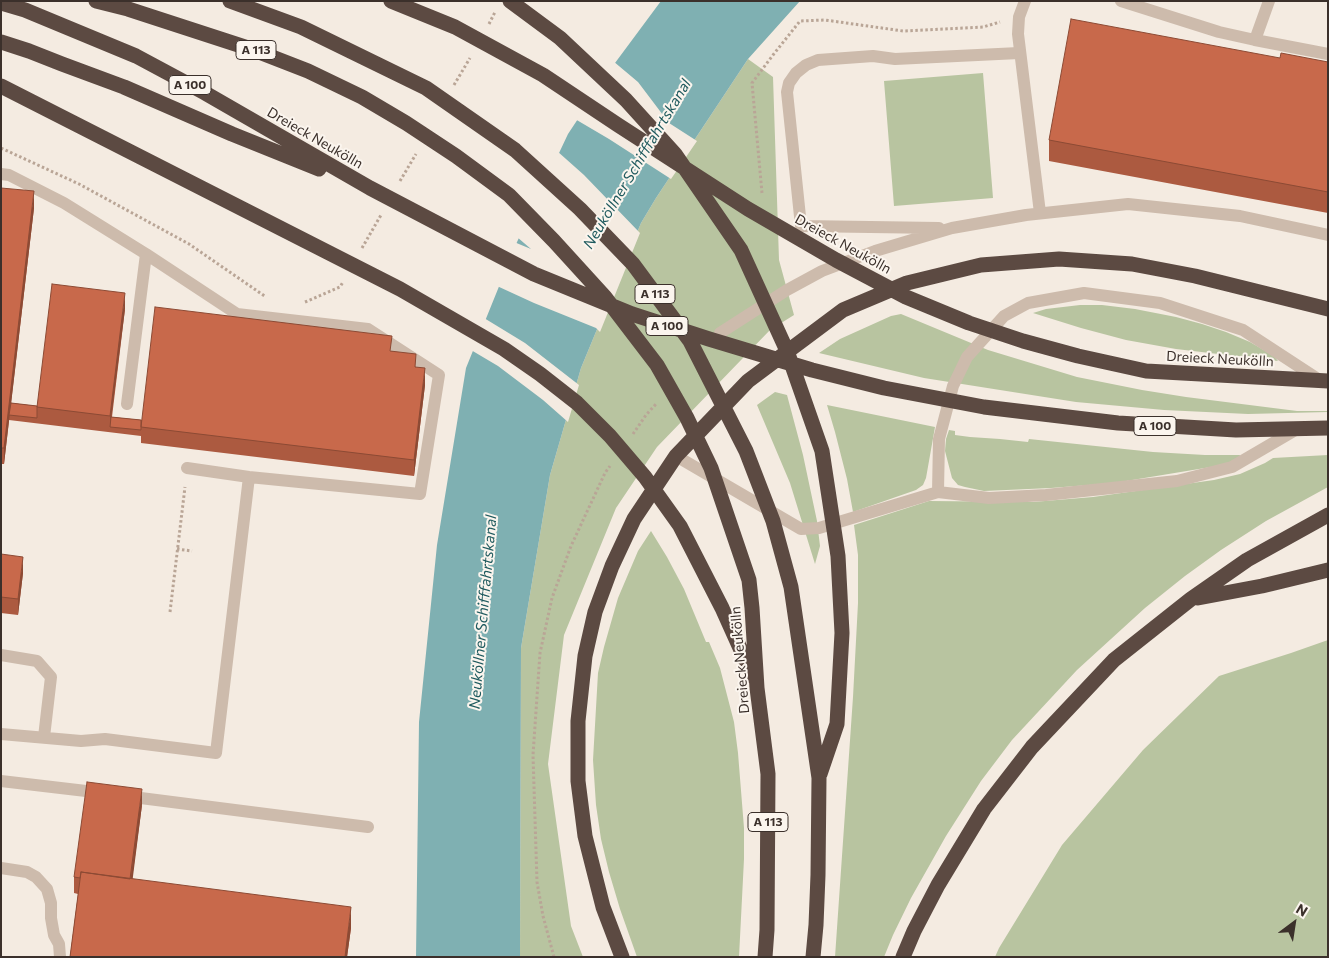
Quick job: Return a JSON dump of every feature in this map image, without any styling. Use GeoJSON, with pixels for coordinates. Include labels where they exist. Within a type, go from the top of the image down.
{"type":"FeatureCollection","features":[{"type":"Feature","properties":{"kind":"highway","name":"Dreieck Neukölln"},"geometry":{"type":"LineString","coordinates":[[96,1],[128,9],[254,50],[308,71],[362,97],[406,123],[456,156],[509,195],[605,297],[658,365],[687,418],[711,468],[749,580],[757,688],[768,774],[767,930],[765,957]]}},
{"type":"Feature","properties":{"kind":"highway","name":"A 113"},"geometry":{"type":"LineString","coordinates":[[230,1],[301,28],[426,88],[515,150],[580,209],[633,264],[690,341],[746,451],[773,521],[791,587],[819,778],[818,875],[813,957]]}},
{"type":"Feature","properties":{"kind":"highway","name":"Dreieck Neukölln"},"geometry":{"type":"LineString","coordinates":[[391,1],[455,28],[542,75],[748,209],[845,265],[906,297],[969,323],[1023,341],[1078,356],[1146,371],[1324,381]]}},
{"type":"Feature","properties":{"kind":"highway"},"geometry":{"type":"LineString","coordinates":[[510,1],[560,38],[626,100],[675,154],[741,250],[787,351],[822,451],[838,556],[842,633],[837,724],[819,778]]}},
{"type":"Feature","properties":{"kind":"highway","name":"Dreieck Neukölln"},"geometry":{"type":"LineString","coordinates":[[1,3],[26,10],[136,56],[205,93],[370,188],[534,274],[632,314],[709,339],[812,370],[884,388],[984,407],[1118,423],[1236,430],[1328,428]]}},
{"type":"Feature","properties":{"kind":"highway"},"geometry":{"type":"LineString","coordinates":[[1,42],[30,51],[124,87],[232,134],[370,188]]}},
{"type":"Feature","properties":{"kind":"highway"},"geometry":{"type":"LineString","coordinates":[[1,86],[400,289],[504,349],[577,403],[628,456],[680,526],[722,608],[757,688]]}},
{"type":"Feature","properties":{"kind":"highway"},"geometry":{"type":"LineString","coordinates":[[622,957],[603,907],[585,836],[580,800],[578,782],[578,721],[585,656],[596,612],[612,566],[634,519],[676,456],[748,381],[843,310],[907,283],[981,265],[1059,259],[1132,264],[1195,276],[1328,309]]}},
{"type":"Feature","properties":{"kind":"highway"},"geometry":{"type":"LineString","coordinates":[[903,957],[938,885],[984,809],[1032,747],[1114,660],[1192,599],[1247,560],[1328,515]]}},
{"type":"Feature","properties":{"kind":"highway"},"geometry":{"type":"LineString","coordinates":[[1192,599],[1262,586],[1328,570]]}},
{"type":"Feature","properties":{"kind":"lane"},"geometry":{"type":"LineString","coordinates":[[1025,1],[1019,17],[1019,53],[1040,213]]}},
{"type":"Feature","properties":{"kind":"lane"},"geometry":{"type":"LineString","coordinates":[[1121,1],[1219,32],[1328,54]]}},
{"type":"Feature","properties":{"kind":"lane"},"geometry":{"type":"LineString","coordinates":[[1255,40],[1269,1]]}},
{"type":"Feature","properties":{"kind":"lane"},"geometry":{"type":"LineString","coordinates":[[952,228],[801,226],[787,92],[789,83],[796,73],[806,65],[818,60],[873,56],[896,59],[1019,53]]}},
{"type":"Feature","properties":{"kind":"lane"},"geometry":{"type":"LineString","coordinates":[[1,174],[9,175],[64,203],[237,314],[368,329],[439,375],[420,494],[249,477],[187,468]]}},
{"type":"Feature","properties":{"kind":"lane"},"geometry":{"type":"LineString","coordinates":[[720,333],[787,290],[822,271],[875,251],[952,228],[1026,214],[1128,204],[1240,216],[1328,235]]}},
{"type":"Feature","properties":{"kind":"lane"},"geometry":{"type":"LineString","coordinates":[[127,404],[146,254]]}},
{"type":"Feature","properties":{"kind":"lane"},"geometry":{"type":"LineString","coordinates":[[938,492],[938,439],[953,386],[960,371],[967,357],[1004,316],[1028,303],[1084,293],[1160,303],[1243,330],[1324,381]]}},
{"type":"Feature","properties":{"kind":"lane"},"geometry":{"type":"LineString","coordinates":[[676,456],[801,529],[819,528],[938,492],[989,498],[1046,495],[1177,481],[1232,467],[1296,429]]}},
{"type":"Feature","properties":{"kind":"lane"},"geometry":{"type":"LineString","coordinates":[[1,734],[81,741],[106,740],[216,753],[249,477]]}},
{"type":"Feature","properties":{"kind":"lane"},"geometry":{"type":"LineString","coordinates":[[1,655],[37,661],[51,677],[44,737]]}},
{"type":"Feature","properties":{"kind":"lane"},"geometry":{"type":"LineString","coordinates":[[1,781],[368,827]]}},
{"type":"Feature","properties":{"kind":"lane"},"geometry":{"type":"LineString","coordinates":[[1,868],[27,872],[36,877],[47,889],[51,903],[54,935],[59,944],[60,957]]}},
{"type":"Feature","properties":{"kind":"path"},"geometry":{"type":"LineString","coordinates":[[487,26],[497,10]]}},
{"type":"Feature","properties":{"kind":"path"},"geometry":{"type":"LineString","coordinates":[[752,83],[800,21],[825,20],[903,31],[983,27],[1019,17]]}},
{"type":"Feature","properties":{"kind":"path"},"geometry":{"type":"LineString","coordinates":[[454,86],[473,52]]}},
{"type":"Feature","properties":{"kind":"path"},"geometry":{"type":"LineString","coordinates":[[1,148],[79,184],[189,244],[272,302]]}},
{"type":"Feature","properties":{"kind":"path"},"geometry":{"type":"LineString","coordinates":[[397,187],[416,153]]}},
{"type":"Feature","properties":{"kind":"path"},"geometry":{"type":"LineString","coordinates":[[359,254],[383,212]]}},
{"type":"Feature","properties":{"kind":"path"},"geometry":{"type":"LineString","coordinates":[[298,302],[306,302],[340,287],[345,279]]}},
{"type":"Feature","properties":{"kind":"path"},"geometry":{"type":"LineString","coordinates":[[170,612],[187,468]]}},
{"type":"Feature","properties":{"kind":"path"},"geometry":{"type":"LineString","coordinates":[[177,549],[192,551]]}},
{"type":"Feature","properties":{"kind":"path"},"geometry":{"type":"LineString","coordinates":[[540,653],[533,755],[537,882],[543,916],[554,957]]}},
{"type":"Feature","properties":{"kind":"green space"},"geometry":{"type":"Polygon","coordinates":[[[748,59],[773,77],[779,260],[794,315],[770,330],[657,447],[616,508],[564,635],[548,764],[571,926],[583,957],[520,957],[521,648],[550,475],[581,368],[641,223],[748,59]]]}},
{"type":"Feature","properties":{"kind":"green space"},"geometry":{"type":"Polygon","coordinates":[[[983,73],[993,198],[894,206],[884,81],[983,73]]]}},
{"type":"Feature","properties":{"kind":"green space"},"geometry":{"type":"Polygon","coordinates":[[[1080,305],[1102,305],[1135,309],[1202,324],[1250,342],[1274,356],[1278,361],[1176,349],[1126,340],[1033,313],[1046,309],[1080,305]]]}},
{"type":"Feature","properties":{"kind":"green space"},"geometry":{"type":"Polygon","coordinates":[[[901,314],[988,350],[1077,377],[1186,397],[1297,411],[1328,412],[1248,414],[1164,410],[1076,402],[924,378],[819,353],[840,339],[891,316],[901,314]]]}},
{"type":"Feature","properties":{"kind":"green space"},"geometry":{"type":"Polygon","coordinates":[[[775,392],[787,395],[803,455],[817,521],[820,546],[815,564],[790,483],[757,405],[775,392]]]}},
{"type":"Feature","properties":{"kind":"green space"},"geometry":{"type":"Polygon","coordinates":[[[827,405],[935,427],[926,478],[923,485],[916,490],[853,512],[847,479],[827,405]]]}},
{"type":"Feature","properties":{"kind":"green space"},"geometry":{"type":"Polygon","coordinates":[[[949,430],[955,431],[955,435],[1028,442],[1029,439],[1153,452],[1240,455],[1239,460],[1211,467],[1114,483],[984,491],[958,485],[952,478],[945,451],[949,430]]]}},
{"type":"Feature","properties":{"kind":"green space"},"geometry":{"type":"Polygon","coordinates":[[[1328,455],[1328,487],[1266,521],[1221,550],[1145,608],[1077,670],[1012,740],[981,781],[946,836],[911,898],[884,957],[835,957],[858,603],[858,555],[854,525],[929,501],[1033,502],[1093,497],[1214,480],[1240,474],[1273,458],[1328,455]]]}},
{"type":"Feature","properties":{"kind":"green space"},"geometry":{"type":"Polygon","coordinates":[[[651,531],[684,589],[706,642],[709,642],[720,668],[734,722],[744,828],[739,957],[637,957],[620,909],[601,839],[596,805],[593,760],[598,673],[618,598],[638,551],[651,531]]]}},
{"type":"Feature","properties":{"kind":"green space"},"geometry":{"type":"Polygon","coordinates":[[[1328,640],[1328,957],[995,957],[1062,845],[1143,750],[1219,676],[1328,640]]]}},
{"type":"Feature","properties":{"kind":"water","name":"Neuköllner Schifffahrtskanal"},"geometry":{"type":"Polygon","coordinates":[[[661,1],[800,1],[748,59],[641,223],[581,368],[550,475],[521,648],[520,957],[416,957],[419,722],[437,545],[466,368],[517,242],[568,134],[615,63],[661,1]]]}},
{"type":"Feature","properties":{"kind":"pier"},"geometry":{"type":"Polygon","coordinates":[[[613,61],[638,82],[669,123],[697,141],[671,179],[575,119],[613,61]]]}},
{"type":"Feature","properties":{"kind":"pier"},"geometry":{"type":"Polygon","coordinates":[[[557,151],[584,175],[640,233],[600,332],[596,328],[497,286],[514,242],[531,249],[517,237],[557,151]]]}},
{"type":"Feature","properties":{"kind":"pier"},"geometry":{"type":"Polygon","coordinates":[[[484,318],[525,343],[579,385],[568,422],[543,400],[498,366],[471,350],[484,318]]]}},
{"type":"Feature","properties":{"kind":"building"},"geometry":{"type":"Polygon","coordinates":[[[1071,19],[1280,58],[1281,53],[1328,62],[1328,192],[1049,140],[1071,19]]]}},
{"type":"Feature","properties":{"kind":"building"},"geometry":{"type":"Polygon","coordinates":[[[1,188],[34,191],[4,448],[1,448],[1,188]]]}},
{"type":"Feature","properties":{"kind":"building"},"geometry":{"type":"Polygon","coordinates":[[[52,284],[125,293],[110,416],[37,407],[52,284]]]}},
{"type":"Feature","properties":{"kind":"building"},"geometry":{"type":"Polygon","coordinates":[[[155,307],[392,336],[390,351],[416,354],[415,367],[425,368],[414,460],[141,427],[155,307]]]}},
{"type":"Feature","properties":{"kind":"building"},"geometry":{"type":"Polygon","coordinates":[[[11,403],[37,406],[37,418],[9,415],[11,403]]]}},
{"type":"Feature","properties":{"kind":"building"},"geometry":{"type":"Polygon","coordinates":[[[111,417],[141,420],[141,430],[110,427],[111,417]]]}},
{"type":"Feature","properties":{"kind":"building"},"geometry":{"type":"Polygon","coordinates":[[[1,554],[23,557],[18,599],[1,597],[1,554]]]}},
{"type":"Feature","properties":{"kind":"building"},"geometry":{"type":"Polygon","coordinates":[[[87,782],[142,789],[130,879],[81,872],[80,878],[74,877],[87,782]]]}},
{"type":"Feature","properties":{"kind":"building"},"geometry":{"type":"Polygon","coordinates":[[[81,872],[351,907],[345,957],[70,957],[81,872]]]}}]}
